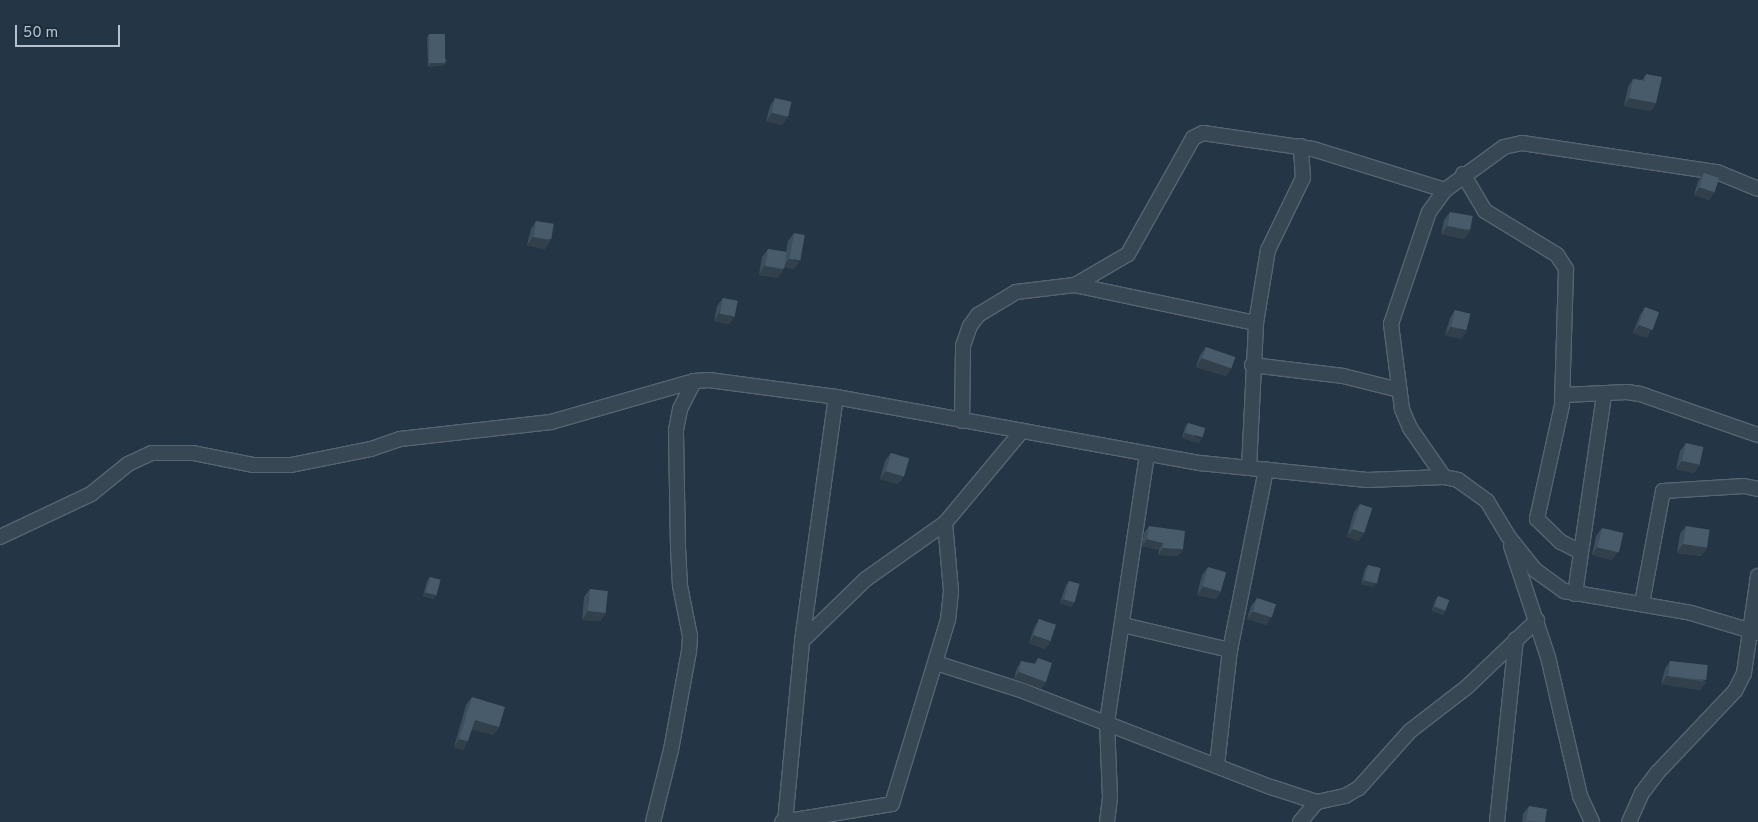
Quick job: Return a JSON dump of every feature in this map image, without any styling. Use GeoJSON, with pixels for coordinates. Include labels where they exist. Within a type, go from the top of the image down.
{"type":"FeatureCollection","features":[{"type":"Feature","properties":{"kind":"street"},"geometry":{"type":"LineString","coordinates":[[1075,285],[1128,254],[1193,138],[1203,133],[1216,133],[1300,146],[1445,190]]}},
{"type":"Feature","properties":{"kind":"street"},"geometry":{"type":"LineString","coordinates":[[1444,477],[1410,428],[1399,390],[1391,335],[1393,314],[1429,212],[1445,190],[1463,174],[1504,147],[1522,143],[1717,172],[1758,188]]}},
{"type":"Feature","properties":{"kind":"street"},"geometry":{"type":"LineString","coordinates":[[1249,468],[1252,365],[1256,323],[1268,250],[1303,178],[1300,146]]}},
{"type":"Feature","properties":{"kind":"street"},"geometry":{"type":"LineString","coordinates":[[1463,174],[1485,212],[1562,261],[1566,269],[1564,395],[1559,427],[1537,518],[1562,542],[1579,551]]}},
{"type":"Feature","properties":{"kind":"street"},"geometry":{"type":"LineString","coordinates":[[962,421],[963,346],[978,315],[1016,292],[1075,285],[1256,323]]}},
{"type":"Feature","properties":{"kind":"street"},"geometry":{"type":"LineString","coordinates":[[1252,365],[1343,376],[1399,390]]}},
{"type":"Feature","properties":{"kind":"street"},"geometry":{"type":"LineString","coordinates":[[653,822],[671,750],[689,651],[690,636],[680,586],[675,445],[680,409],[694,380]]}},
{"type":"Feature","properties":{"kind":"street"},"geometry":{"type":"LineString","coordinates":[[0,537],[92,494],[128,464],[152,453],[193,453],[253,465],[291,465],[371,449],[400,438],[551,422],[694,380],[836,397],[1147,456],[1374,480],[1444,477],[1465,484],[1487,501],[1508,536],[1551,584],[1575,594],[1642,603],[1691,613],[1754,632]]}},
{"type":"Feature","properties":{"kind":"street"},"geometry":{"type":"LineString","coordinates":[[1564,395],[1627,392],[1653,397],[1758,435]]}},
{"type":"Feature","properties":{"kind":"street"},"geometry":{"type":"LineString","coordinates":[[1575,594],[1579,551],[1604,394]]}},
{"type":"Feature","properties":{"kind":"street"},"geometry":{"type":"LineString","coordinates":[[836,397],[802,641],[784,822],[892,804],[948,620],[951,591],[945,523]]}},
{"type":"Feature","properties":{"kind":"street"},"geometry":{"type":"LineString","coordinates":[[802,641],[866,579],[945,523],[1022,431]]}},
{"type":"Feature","properties":{"kind":"street"},"geometry":{"type":"LineString","coordinates":[[1107,822],[1110,797],[1107,722],[1147,456]]}},
{"type":"Feature","properties":{"kind":"street"},"geometry":{"type":"LineString","coordinates":[[1217,765],[1230,650],[1266,470]]}},
{"type":"Feature","properties":{"kind":"street"},"geometry":{"type":"LineString","coordinates":[[1642,603],[1663,491],[1744,486],[1758,489]]}},
{"type":"Feature","properties":{"kind":"street"},"geometry":{"type":"LineString","coordinates":[[1508,536],[1537,620],[1580,796],[1592,822]]}},
{"type":"Feature","properties":{"kind":"street"},"geometry":{"type":"LineString","coordinates":[[1629,822],[1642,793],[1658,772],[1734,691],[1744,673],[1754,632],[1758,576]]}},
{"type":"Feature","properties":{"kind":"street"},"geometry":{"type":"LineString","coordinates":[[936,663],[1023,690],[1318,802],[1345,796],[1359,788],[1410,731],[1467,687],[1537,620]]}},
{"type":"Feature","properties":{"kind":"street"},"geometry":{"type":"LineString","coordinates":[[1123,625],[1230,650]]}},
{"type":"Feature","properties":{"kind":"street"},"geometry":{"type":"LineString","coordinates":[[1497,822],[1516,639]]}},
{"type":"Feature","properties":{"kind":"street"},"geometry":{"type":"LineString","coordinates":[[1300,822],[1318,802]]}},
{"type":"Feature","properties":{"kind":"building"},"geometry":{"type":"Polygon","coordinates":[[[429,34],[445,34],[445,63],[429,63],[429,34]]]}},
{"type":"Feature","properties":{"kind":"building"},"geometry":{"type":"Polygon","coordinates":[[[1646,74],[1662,77],[1656,103],[1629,98],[1633,79],[1645,81],[1646,74]]]}},
{"type":"Feature","properties":{"kind":"building"},"geometry":{"type":"Polygon","coordinates":[[[775,98],[792,102],[788,116],[772,113],[775,98]]]}},
{"type":"Feature","properties":{"kind":"building"},"geometry":{"type":"Polygon","coordinates":[[[1704,173],[1719,178],[1715,192],[1699,187],[1704,173]]]}},
{"type":"Feature","properties":{"kind":"building"},"geometry":{"type":"Polygon","coordinates":[[[1450,212],[1473,216],[1470,230],[1448,226],[1450,212]]]}},
{"type":"Feature","properties":{"kind":"building"},"geometry":{"type":"Polygon","coordinates":[[[536,221],[554,224],[551,240],[533,237],[536,221]]]}},
{"type":"Feature","properties":{"kind":"building"},"geometry":{"type":"Polygon","coordinates":[[[794,233],[805,235],[800,261],[789,259],[794,233]]]}},
{"type":"Feature","properties":{"kind":"building"},"geometry":{"type":"Polygon","coordinates":[[[768,249],[787,252],[784,269],[765,266],[768,249]]]}},
{"type":"Feature","properties":{"kind":"building"},"geometry":{"type":"Polygon","coordinates":[[[723,298],[738,301],[735,317],[720,314],[723,298]]]}},
{"type":"Feature","properties":{"kind":"building"},"geometry":{"type":"Polygon","coordinates":[[[1645,307],[1659,312],[1653,330],[1639,325],[1645,307]]]}},
{"type":"Feature","properties":{"kind":"building"},"geometry":{"type":"Polygon","coordinates":[[[1455,310],[1471,314],[1466,330],[1451,326],[1455,310]]]}},
{"type":"Feature","properties":{"kind":"building"},"geometry":{"type":"Polygon","coordinates":[[[1206,347],[1235,357],[1231,368],[1202,358],[1206,347]]]}},
{"type":"Feature","properties":{"kind":"building"},"geometry":{"type":"Polygon","coordinates":[[[1188,423],[1205,428],[1203,438],[1185,433],[1188,423]]]}},
{"type":"Feature","properties":{"kind":"building"},"geometry":{"type":"Polygon","coordinates":[[[1686,443],[1704,447],[1699,465],[1682,461],[1686,443]]]}},
{"type":"Feature","properties":{"kind":"building"},"geometry":{"type":"Polygon","coordinates":[[[891,453],[909,458],[904,477],[886,471],[891,453]]]}},
{"type":"Feature","properties":{"kind":"building"},"geometry":{"type":"Polygon","coordinates":[[[1360,504],[1372,508],[1364,533],[1352,529],[1360,504]]]}},
{"type":"Feature","properties":{"kind":"building"},"geometry":{"type":"Polygon","coordinates":[[[1149,526],[1185,531],[1183,549],[1163,548],[1163,543],[1147,539],[1149,526]]]}},
{"type":"Feature","properties":{"kind":"building"},"geometry":{"type":"Polygon","coordinates":[[[1686,526],[1710,530],[1707,548],[1683,544],[1686,526]]]}},
{"type":"Feature","properties":{"kind":"building"},"geometry":{"type":"Polygon","coordinates":[[[1602,528],[1623,533],[1619,552],[1598,547],[1602,528]]]}},
{"type":"Feature","properties":{"kind":"building"},"geometry":{"type":"Polygon","coordinates":[[[1368,565],[1381,568],[1377,584],[1364,581],[1368,565]]]}},
{"type":"Feature","properties":{"kind":"building"},"geometry":{"type":"Polygon","coordinates":[[[1208,567],[1226,572],[1221,591],[1202,586],[1208,567]]]}},
{"type":"Feature","properties":{"kind":"building"},"geometry":{"type":"Polygon","coordinates":[[[430,577],[441,580],[436,595],[426,592],[430,577]]]}},
{"type":"Feature","properties":{"kind":"building"},"geometry":{"type":"Polygon","coordinates":[[[1069,581],[1080,584],[1075,602],[1064,599],[1069,581]]]}},
{"type":"Feature","properties":{"kind":"building"},"geometry":{"type":"Polygon","coordinates":[[[590,589],[608,591],[606,613],[588,611],[590,589]]]}},
{"type":"Feature","properties":{"kind":"building"},"geometry":{"type":"Polygon","coordinates":[[[1438,596],[1449,600],[1446,610],[1434,606],[1438,596]]]}},
{"type":"Feature","properties":{"kind":"building"},"geometry":{"type":"Polygon","coordinates":[[[1257,598],[1276,604],[1272,617],[1253,611],[1257,598]]]}},
{"type":"Feature","properties":{"kind":"building"},"geometry":{"type":"Polygon","coordinates":[[[1039,619],[1056,625],[1050,641],[1033,635],[1039,619]]]}},
{"type":"Feature","properties":{"kind":"building"},"geometry":{"type":"Polygon","coordinates":[[[1038,658],[1052,663],[1046,682],[1019,672],[1021,661],[1036,664],[1038,658]]]}},
{"type":"Feature","properties":{"kind":"building"},"geometry":{"type":"Polygon","coordinates":[[[1670,661],[1708,665],[1706,680],[1668,676],[1670,661]]]}},
{"type":"Feature","properties":{"kind":"building"},"geometry":{"type":"Polygon","coordinates":[[[472,697],[505,707],[499,727],[475,720],[468,741],[459,739],[472,697]]]}},
{"type":"Feature","properties":{"kind":"building"},"geometry":{"type":"Polygon","coordinates":[[[1529,806],[1547,809],[1545,822],[1526,821],[1529,806]]]}}]}
